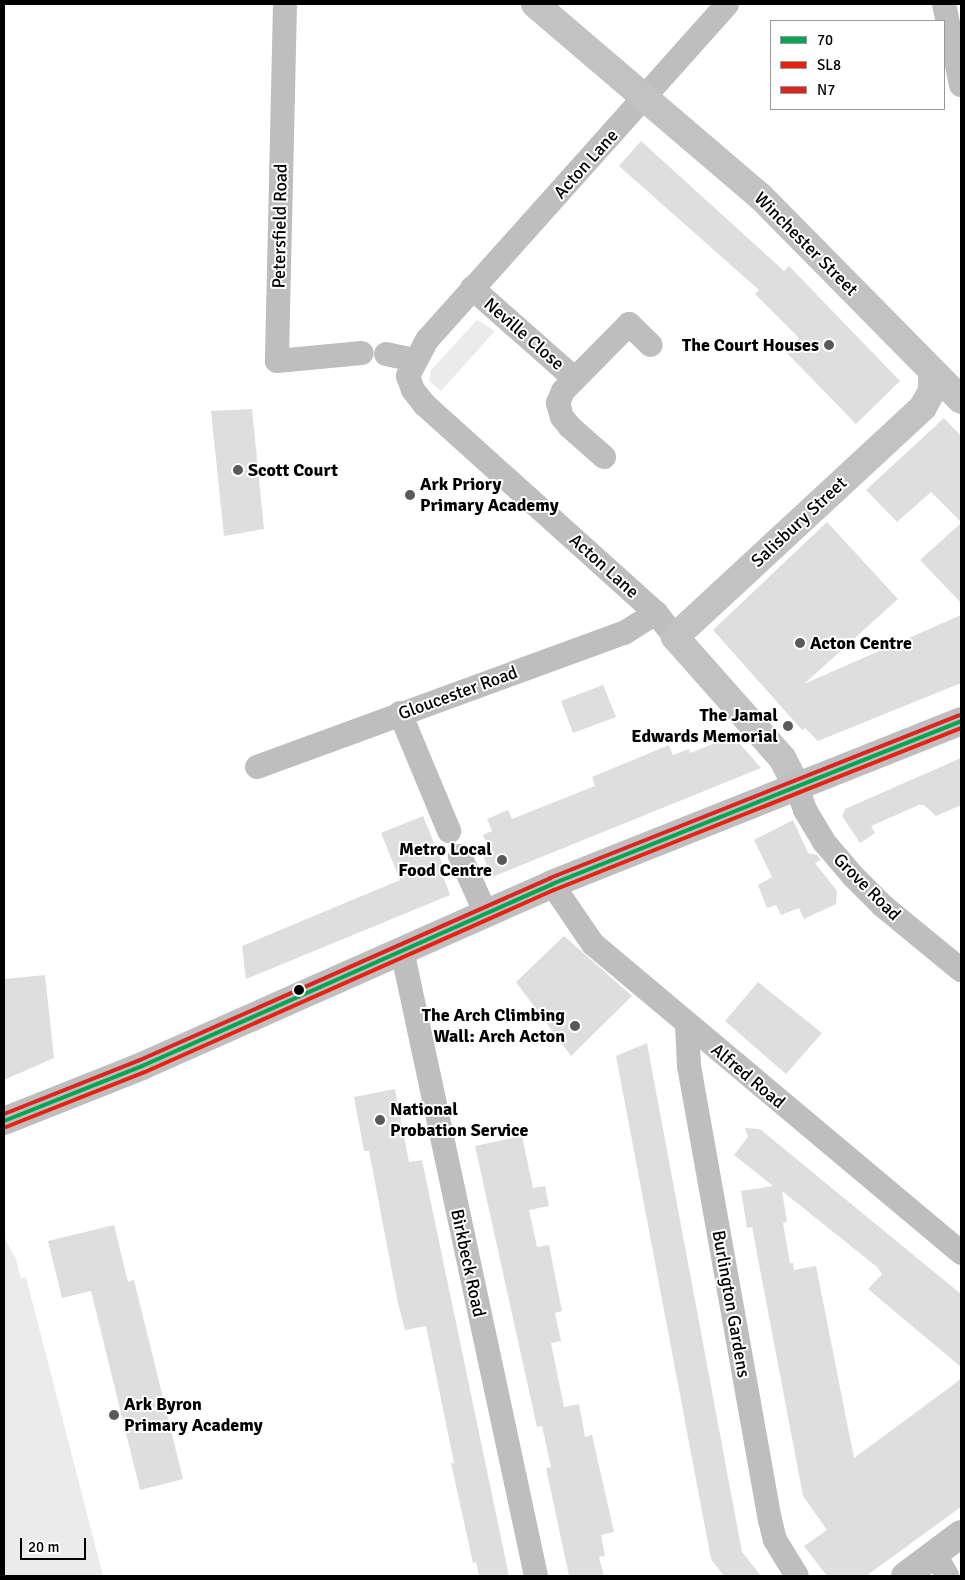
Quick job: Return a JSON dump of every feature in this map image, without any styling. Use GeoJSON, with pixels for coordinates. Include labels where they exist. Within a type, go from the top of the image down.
{"type":"FeatureCollection","features":[{"type":"Feature","properties":{"kind":"main road"},"geometry":{"type":"LineString","coordinates":[[535,4],[643,97]]}},
{"type":"Feature","properties":{"kind":"main road","name":"Winchester Street"},"geometry":{"type":"LineString","coordinates":[[643,97],[760,196],[961,402]]}},
{"type":"Feature","properties":{"kind":"main road","name":"Salisbury Street"},"geometry":{"type":"LineString","coordinates":[[675,637],[923,407],[932,391],[932,373]]}},
{"type":"Feature","properties":{"kind":"main road","name":"Salisbury Street"},"geometry":{"type":"LineString","coordinates":[[923,407],[948,398],[961,402]]}},
{"type":"Feature","properties":{"kind":"main road","name":"Acton Lane"},"geometry":{"type":"LineString","coordinates":[[675,637],[782,758],[796,785]]}},
{"type":"Feature","properties":{"kind":"main road"},"geometry":{"type":"LineString","coordinates":[[4,1121],[142,1066],[552,884],[796,785],[961,721]]}},
{"type":"Feature","properties":{"kind":"main road"},"geometry":{"type":"LineString","coordinates":[[905,1576],[941,1565],[961,1534]]}},
{"type":"Feature","properties":{"kind":"street","name":"Petersfield Road"},"geometry":{"type":"LineString","coordinates":[[285,4],[277,361],[362,353]]}},
{"type":"Feature","properties":{"kind":"street","name":"Acton Lane"},"geometry":{"type":"LineString","coordinates":[[675,637],[656,614],[424,404],[413,390],[408,376],[415,360],[472,288],[727,4]]}},
{"type":"Feature","properties":{"kind":"street"},"geometry":{"type":"LineString","coordinates":[[944,4],[961,85]]}},
{"type":"Feature","properties":{"kind":"street","name":"Neville Close"},"geometry":{"type":"LineString","coordinates":[[472,288],[575,379]]}},
{"type":"Feature","properties":{"kind":"street","name":"Neville Close"},"geometry":{"type":"LineString","coordinates":[[604,457],[562,417],[558,404],[563,391],[629,324],[651,345]]}},
{"type":"Feature","properties":{"kind":"street"},"geometry":{"type":"LineString","coordinates":[[386,354],[415,360]]}},
{"type":"Feature","properties":{"kind":"street","name":"Gloucester Road"},"geometry":{"type":"LineString","coordinates":[[258,767],[400,713],[624,633],[656,614]]}},
{"type":"Feature","properties":{"kind":"street"},"geometry":{"type":"LineString","coordinates":[[400,713],[450,831]]}},
{"type":"Feature","properties":{"kind":"street","name":"Grove Road"},"geometry":{"type":"LineString","coordinates":[[796,785],[805,810],[824,842],[853,876],[883,906],[961,970]]}},
{"type":"Feature","properties":{"kind":"street"},"geometry":{"type":"LineString","coordinates":[[460,856],[486,914]]}},
{"type":"Feature","properties":{"kind":"street","name":"Alfred Road"},"geometry":{"type":"LineString","coordinates":[[552,884],[593,944],[687,1026],[961,1253]]}},
{"type":"Feature","properties":{"kind":"street","name":"Birkbeck Road"},"geometry":{"type":"LineString","coordinates":[[402,950],[536,1576]]}},
{"type":"Feature","properties":{"kind":"street","name":"Burlington Gardens"},"geometry":{"type":"LineString","coordinates":[[687,1026],[689,1066],[771,1526],[775,1540],[797,1576]]}},
{"type":"Feature","properties":{"kind":"shaded area"},"geometry":{"type":"Polygon","coordinates":[[[477,320],[495,331],[441,391],[429,381],[431,370],[477,320]]]}},
{"type":"Feature","properties":{"kind":"shaded area"},"geometry":{"type":"Polygon","coordinates":[[[4,1237],[16,1259],[21,1279],[26,1277],[103,1576],[4,1576],[4,1237]]]}},
{"type":"Feature","properties":{"kind":"building"},"geometry":{"type":"Polygon","coordinates":[[[641,141],[784,271],[789,266],[900,381],[856,424],[786,352],[799,338],[755,294],[759,290],[619,166],[641,141]]]}},
{"type":"Feature","properties":{"kind":"building","name":"Scott Court"},"geometry":{"type":"Polygon","coordinates":[[[252,409],[264,529],[224,536],[211,411],[252,409]]]}},
{"type":"Feature","properties":{"kind":"building"},"geometry":{"type":"Polygon","coordinates":[[[944,418],[961,436],[961,522],[931,492],[897,522],[866,490],[944,418]]]}},
{"type":"Feature","properties":{"kind":"building","name":"Acton Centre"},"geometry":{"type":"Polygon","coordinates":[[[827,522],[898,599],[804,684],[961,615],[961,683],[818,741],[805,728],[802,730],[713,630],[827,522]]]}},
{"type":"Feature","properties":{"kind":"building"},"geometry":{"type":"Polygon","coordinates":[[[961,523],[961,603],[920,560],[961,523]]]}},
{"type":"Feature","properties":{"kind":"building"},"geometry":{"type":"Polygon","coordinates":[[[603,685],[616,717],[573,733],[561,701],[603,685]]]}},
{"type":"Feature","properties":{"kind":"building"},"geometry":{"type":"Polygon","coordinates":[[[733,736],[761,768],[492,877],[480,849],[488,846],[483,835],[492,831],[487,819],[508,810],[512,819],[595,786],[592,777],[669,745],[673,755],[689,749],[690,753],[733,736]]]}},
{"type":"Feature","properties":{"kind":"building"},"geometry":{"type":"Polygon","coordinates":[[[961,758],[961,805],[936,816],[924,805],[919,805],[871,826],[875,833],[860,843],[842,816],[845,809],[961,758]]]}},
{"type":"Feature","properties":{"kind":"building"},"geometry":{"type":"Polygon","coordinates":[[[423,816],[447,875],[443,876],[450,895],[246,979],[242,946],[400,880],[381,833],[423,816]]]}},
{"type":"Feature","properties":{"kind":"building"},"geometry":{"type":"Polygon","coordinates":[[[793,820],[808,853],[817,855],[821,860],[815,863],[837,891],[836,904],[804,919],[799,908],[781,915],[776,905],[767,908],[758,885],[772,877],[754,840],[793,820]]]}},
{"type":"Feature","properties":{"kind":"building","name":"The Arch Climbing Wall: Arch Acton"},"geometry":{"type":"Polygon","coordinates":[[[564,936],[632,996],[571,1056],[516,982],[564,936]]]}},
{"type":"Feature","properties":{"kind":"building"},"geometry":{"type":"Polygon","coordinates":[[[45,975],[54,1058],[4,1080],[4,979],[45,975]]]}},
{"type":"Feature","properties":{"kind":"building"},"geometry":{"type":"Polygon","coordinates":[[[758,982],[822,1033],[786,1074],[725,1021],[758,982]]]}},
{"type":"Feature","properties":{"kind":"building"},"geometry":{"type":"Polygon","coordinates":[[[647,1043],[742,1552],[761,1576],[724,1576],[711,1559],[616,1056],[647,1043]]]}},
{"type":"Feature","properties":{"kind":"building"},"geometry":{"type":"Polygon","coordinates":[[[395,1089],[409,1162],[422,1160],[509,1576],[479,1576],[476,1562],[473,1563],[451,1463],[454,1463],[426,1326],[405,1330],[398,1303],[369,1151],[364,1151],[354,1097],[395,1089]]]}},
{"type":"Feature","properties":{"kind":"building"},"geometry":{"type":"Polygon","coordinates":[[[745,1128],[760,1129],[961,1294],[961,1367],[868,1289],[882,1274],[877,1267],[782,1191],[787,1222],[783,1223],[790,1263],[793,1263],[794,1270],[816,1266],[854,1458],[961,1379],[961,1507],[866,1576],[827,1576],[804,1546],[827,1530],[803,1496],[752,1227],[747,1228],[741,1191],[773,1186],[734,1155],[748,1137],[745,1128]]]}},
{"type":"Feature","properties":{"kind":"building"},"geometry":{"type":"Polygon","coordinates":[[[522,1136],[533,1188],[545,1186],[549,1206],[529,1210],[537,1247],[549,1245],[562,1311],[555,1313],[561,1341],[551,1343],[564,1407],[579,1404],[585,1437],[592,1435],[614,1532],[601,1535],[605,1556],[599,1557],[604,1576],[569,1576],[546,1468],[551,1467],[542,1426],[537,1427],[475,1146],[522,1136]]]}},
{"type":"Feature","properties":{"kind":"building"},"geometry":{"type":"Polygon","coordinates":[[[114,1225],[128,1282],[134,1280],[183,1479],[140,1490],[91,1291],[62,1298],[48,1241],[114,1225]]]}},
{"type":"Feature","properties":{"kind":"transit line","name":"N7"},"geometry":{"type":"LineString","coordinates":[[4,1114],[140,1060],[550,878],[959,715]]}},
{"type":"Feature","properties":{"kind":"transit line","name":"70"},"geometry":{"type":"LineString","coordinates":[[4,1121],[142,1066],[552,884],[961,721]]}},
{"type":"Feature","properties":{"kind":"transit line","name":"SL8"},"geometry":{"type":"LineString","coordinates":[[6,1127],[145,1072],[554,890],[961,728]]}},
{"type":"Feature","properties":{"kind":"place","name":"The Court Houses"},"geometry":{"type":"Point","coordinates":[829,345]}},
{"type":"Feature","properties":{"kind":"place","name":"Scott Court"},"geometry":{"type":"Point","coordinates":[238,470]}},
{"type":"Feature","properties":{"kind":"place","name":"Ark Priory Primary Academy"},"geometry":{"type":"Point","coordinates":[410,495]}},
{"type":"Feature","properties":{"kind":"place","name":"Acton Centre"},"geometry":{"type":"Point","coordinates":[800,643]}},
{"type":"Feature","properties":{"kind":"place","name":"The Jamal Edwards Memorial"},"geometry":{"type":"Point","coordinates":[788,726]}},
{"type":"Feature","properties":{"kind":"place","name":"Metro Local Food Centre"},"geometry":{"type":"Point","coordinates":[502,860]}},
{"type":"Feature","properties":{"kind":"place","name":"The Arch Climbing Wall: Arch Acton"},"geometry":{"type":"Point","coordinates":[575,1026]}},
{"type":"Feature","properties":{"kind":"place","name":"National Probation Service"},"geometry":{"type":"Point","coordinates":[380,1120]}},
{"type":"Feature","properties":{"kind":"place","name":"Ark Byron Primary Academy"},"geometry":{"type":"Point","coordinates":[114,1415]}}]}
